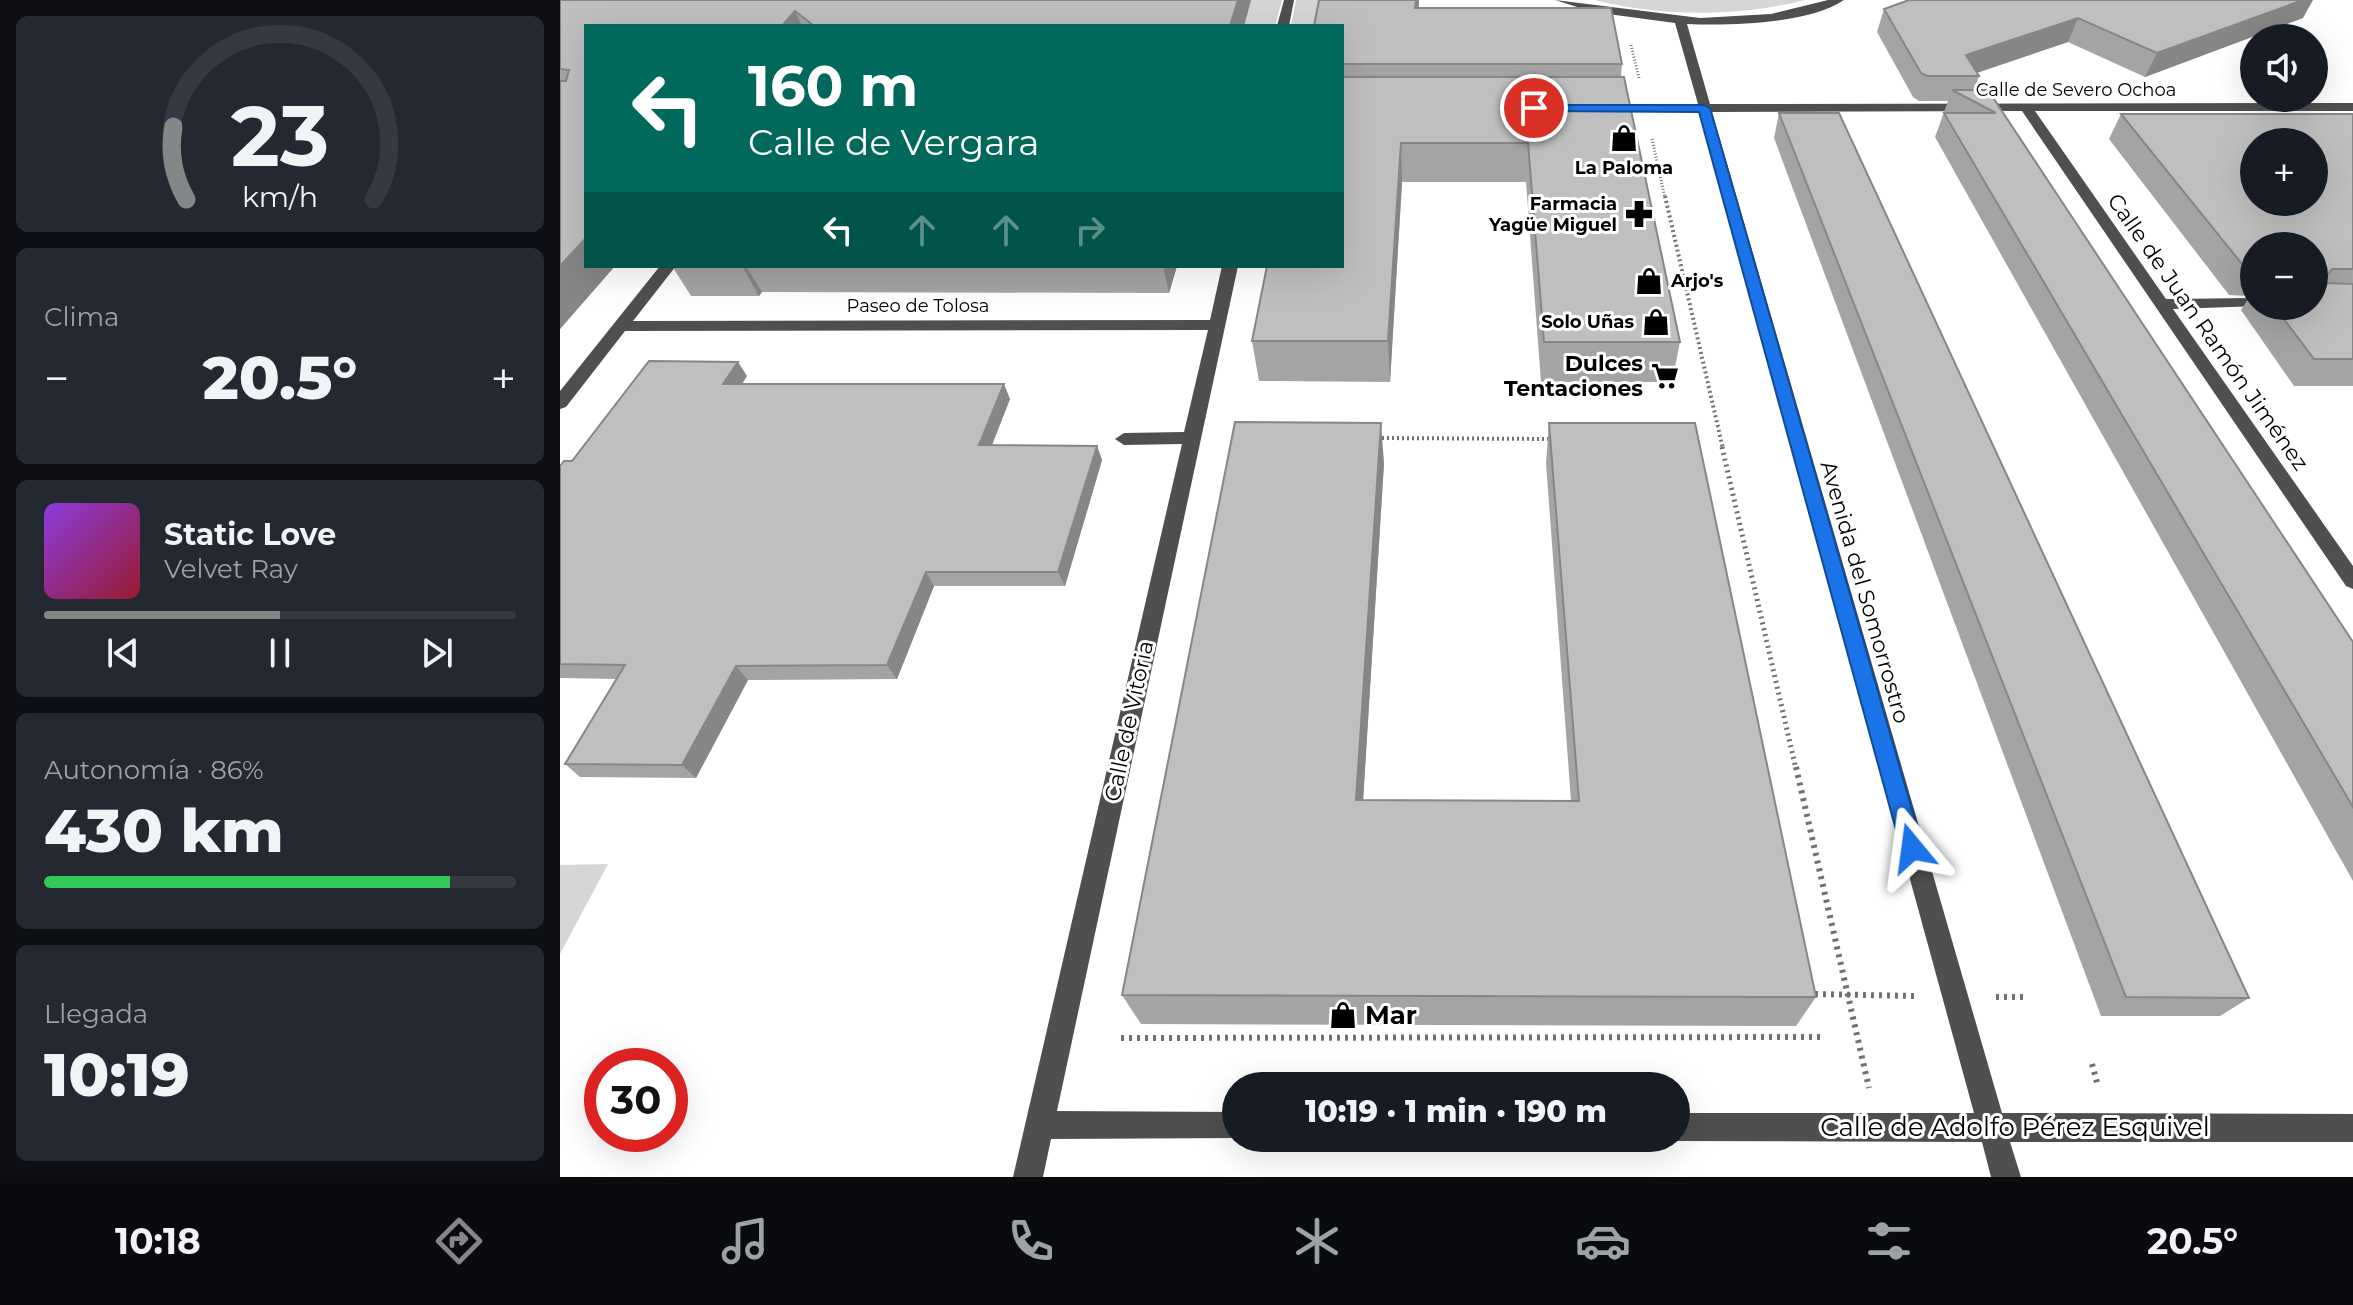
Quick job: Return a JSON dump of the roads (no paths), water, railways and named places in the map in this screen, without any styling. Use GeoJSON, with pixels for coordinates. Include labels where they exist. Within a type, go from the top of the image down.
{"type":"FeatureCollection","features":[{"type":"Feature","properties":{"kind":"street"},"geometry":{"type":"LineString","coordinates":[[1283,24],[1289,0]]}},
{"type":"Feature","properties":{"kind":"street"},"geometry":{"type":"LineString","coordinates":[[1560,0],[1622,13],[1680,19],[1769,16],[1839,0]]}},
{"type":"Feature","properties":{"kind":"street","name":"Avenida del Somorrostro"},"geometry":{"type":"LineString","coordinates":[[1680,19],[2006,1177]]}},
{"type":"Feature","properties":{"kind":"street","name":"Calle de Severo Ochoa"},"geometry":{"type":"LineString","coordinates":[[1598,108],[2353,107]]}},
{"type":"Feature","properties":{"kind":"street","name":"Calle de Juan Ramón Jiménez"},"geometry":{"type":"LineString","coordinates":[[2026,108],[2353,581]]}},
{"type":"Feature","properties":{"kind":"street"},"geometry":{"type":"LineString","coordinates":[[560,403],[666,268]]}},
{"type":"Feature","properties":{"kind":"street","name":"Calle de Vitoria"},"geometry":{"type":"LineString","coordinates":[[1028,1177],[1230,268]]}},
{"type":"Feature","properties":{"kind":"street"},"geometry":{"type":"LineString","coordinates":[[2161,304],[2240,303]]}},
{"type":"Feature","properties":{"kind":"street","name":"Paseo de Tolosa"},"geometry":{"type":"LineString","coordinates":[[619,326],[1217,325]]}},
{"type":"Feature","properties":{"kind":"street"},"geometry":{"type":"LineString","coordinates":[[1124,439],[1191,438]]}},
{"type":"Feature","properties":{"kind":"street"},"geometry":{"type":"LineString","coordinates":[[1040,1125],[1222,1126]]}},
{"type":"Feature","properties":{"kind":"street","name":"Calle de Adolfo Pérez Esquivel"},"geometry":{"type":"LineString","coordinates":[[1690,1127],[2353,1128]]}},
{"type":"Feature","properties":{"kind":"place","name":"La Paloma"},"geometry":{"type":"Point","coordinates":[1624,138]}},
{"type":"Feature","properties":{"kind":"place","name":"Farmacia Yagüe Miguel"},"geometry":{"type":"Point","coordinates":[1639,214]}},
{"type":"Feature","properties":{"kind":"place","name":"Arjo's"},"geometry":{"type":"Point","coordinates":[1649,281]}},
{"type":"Feature","properties":{"kind":"place","name":"Solo Uñas"},"geometry":{"type":"Point","coordinates":[1656,322]}},
{"type":"Feature","properties":{"kind":"place","name":"Dulces Tentaciones"},"geometry":{"type":"Point","coordinates":[1665,376]}},
{"type":"Feature","properties":{"kind":"place","name":"Mar"},"geometry":{"type":"Point","coordinates":[1343,1015]}}]}
